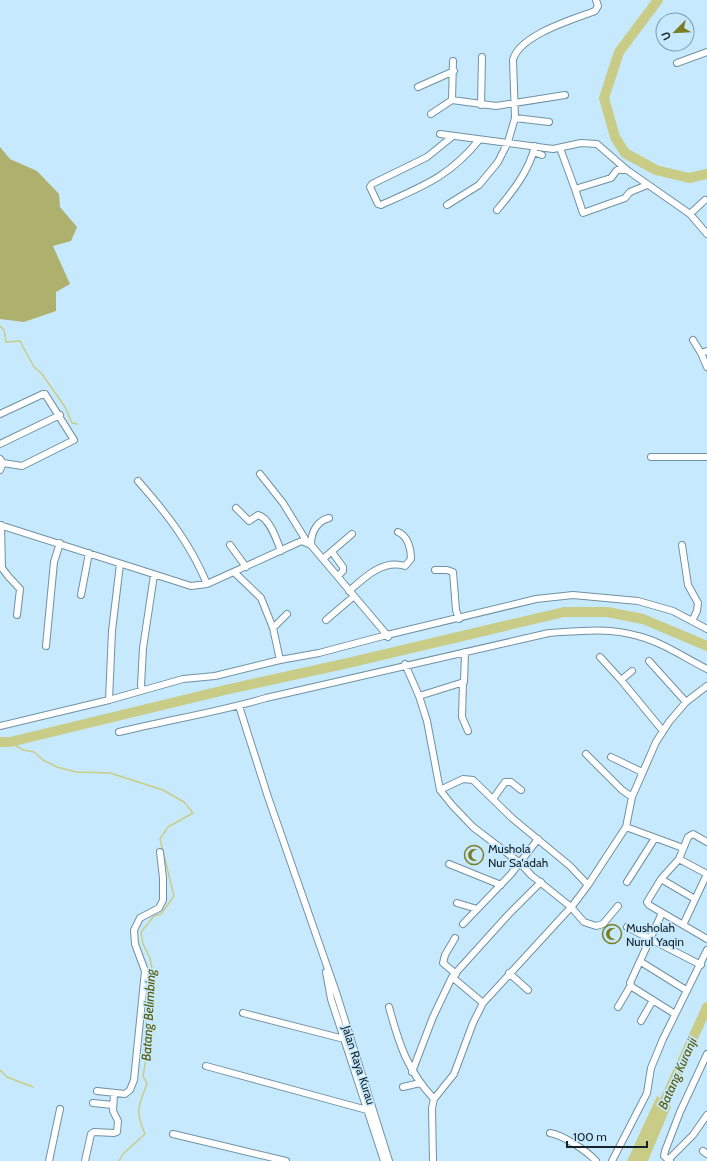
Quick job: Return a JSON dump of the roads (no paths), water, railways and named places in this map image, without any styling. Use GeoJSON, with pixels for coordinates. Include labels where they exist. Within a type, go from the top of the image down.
{"type":"FeatureCollection","features":[{"type":"Feature","properties":{"kind":"street"},"geometry":{"type":"LineString","coordinates":[[447,205],[479,185],[498,162],[508,142],[515,118],[513,60],[516,52],[529,40],[545,30],[595,11],[598,6],[596,0]]}},
{"type":"Feature","properties":{"kind":"street"},"geometry":{"type":"LineString","coordinates":[[677,63],[707,52]]}},
{"type":"Feature","properties":{"kind":"street"},"geometry":{"type":"LineString","coordinates":[[481,105],[482,56]]}},
{"type":"Feature","properties":{"kind":"street"},"geometry":{"type":"LineString","coordinates":[[452,100],[454,71],[453,61]]}},
{"type":"Feature","properties":{"kind":"street"},"geometry":{"type":"LineString","coordinates":[[418,87],[454,71]]}},
{"type":"Feature","properties":{"kind":"street"},"geometry":{"type":"LineString","coordinates":[[431,114],[452,100],[496,106],[565,95]]}},
{"type":"Feature","properties":{"kind":"street"},"geometry":{"type":"LineString","coordinates":[[515,118],[549,122]]}},
{"type":"Feature","properties":{"kind":"street"},"geometry":{"type":"LineString","coordinates":[[440,134],[479,140],[508,142],[534,149],[560,148],[588,142],[597,144],[627,170],[690,214],[707,233]]}},
{"type":"Feature","properties":{"kind":"street"},"geometry":{"type":"LineString","coordinates":[[452,136],[427,157],[372,184],[370,187],[378,204],[383,204],[444,174],[462,161],[479,140]]}},
{"type":"Feature","properties":{"kind":"street"},"geometry":{"type":"LineString","coordinates":[[560,148],[583,213],[625,198],[630,192],[647,185]]}},
{"type":"Feature","properties":{"kind":"street"},"geometry":{"type":"LineString","coordinates":[[534,149],[542,156]]}},
{"type":"Feature","properties":{"kind":"street"},"geometry":{"type":"LineString","coordinates":[[497,210],[513,190],[529,165],[534,149]]}},
{"type":"Feature","properties":{"kind":"street"},"geometry":{"type":"LineString","coordinates":[[575,189],[611,178],[617,170],[627,170]]}},
{"type":"Feature","properties":{"kind":"street"},"geometry":{"type":"LineString","coordinates":[[690,214],[705,200]]}},
{"type":"Feature","properties":{"kind":"street"},"geometry":{"type":"LineString","coordinates":[[694,340],[704,352],[707,367]]}},
{"type":"Feature","properties":{"kind":"street"},"geometry":{"type":"LineString","coordinates":[[0,414],[43,394],[48,396],[74,440],[22,466],[2,461],[0,470]]}},
{"type":"Feature","properties":{"kind":"street"},"geometry":{"type":"LineString","coordinates":[[0,444],[60,415]]}},
{"type":"Feature","properties":{"kind":"street"},"geometry":{"type":"LineString","coordinates":[[651,457],[707,457]]}},
{"type":"Feature","properties":{"kind":"street"},"geometry":{"type":"LineString","coordinates":[[260,474],[283,503],[309,543],[324,558],[353,597],[387,637]]}},
{"type":"Feature","properties":{"kind":"street"},"geometry":{"type":"LineString","coordinates":[[138,481],[170,517],[189,549],[206,584]]}},
{"type":"Feature","properties":{"kind":"street"},"geometry":{"type":"LineString","coordinates":[[236,508],[249,521],[258,515],[261,516],[272,531],[281,551]]}},
{"type":"Feature","properties":{"kind":"street"},"geometry":{"type":"LineString","coordinates":[[309,543],[316,527],[323,520],[329,518]]}},
{"type":"Feature","properties":{"kind":"street"},"geometry":{"type":"LineString","coordinates":[[17,615],[20,589],[2,568],[0,525],[60,543],[184,585],[206,584],[302,541],[309,543]]}},
{"type":"Feature","properties":{"kind":"street"},"geometry":{"type":"LineString","coordinates":[[349,591],[380,568],[395,563],[405,566],[411,559],[411,554],[405,537],[398,532]]}},
{"type":"Feature","properties":{"kind":"street"},"geometry":{"type":"LineString","coordinates":[[324,558],[352,534]]}},
{"type":"Feature","properties":{"kind":"street"},"geometry":{"type":"LineString","coordinates":[[46,646],[54,562],[60,543]]}},
{"type":"Feature","properties":{"kind":"street"},"geometry":{"type":"LineString","coordinates":[[230,545],[246,566]]}},
{"type":"Feature","properties":{"kind":"street"},"geometry":{"type":"LineString","coordinates":[[682,545],[688,585],[698,603],[697,611],[692,621]]}},
{"type":"Feature","properties":{"kind":"street"},"geometry":{"type":"LineString","coordinates":[[332,552],[343,567],[343,571],[338,576]]}},
{"type":"Feature","properties":{"kind":"street"},"geometry":{"type":"LineString","coordinates":[[81,595],[89,553]]}},
{"type":"Feature","properties":{"kind":"street"},"geometry":{"type":"LineString","coordinates":[[109,700],[112,631],[120,564]]}},
{"type":"Feature","properties":{"kind":"street"},"geometry":{"type":"LineString","coordinates":[[435,570],[447,570],[453,572],[459,619]]}},
{"type":"Feature","properties":{"kind":"street"},"geometry":{"type":"LineString","coordinates":[[234,572],[261,598],[272,628],[280,660]]}},
{"type":"Feature","properties":{"kind":"street"},"geometry":{"type":"LineString","coordinates":[[143,690],[141,686],[143,648],[154,575]]}},
{"type":"Feature","properties":{"kind":"street"},"geometry":{"type":"LineString","coordinates":[[0,726],[109,700],[183,679],[215,676],[280,660],[319,653],[536,599],[573,595],[638,601],[672,610],[707,629]]}},
{"type":"Feature","properties":{"kind":"street"},"geometry":{"type":"LineString","coordinates":[[326,620],[353,597]]}},
{"type":"Feature","properties":{"kind":"street"},"geometry":{"type":"LineString","coordinates":[[272,628],[287,614]]}},
{"type":"Feature","properties":{"kind":"street"},"geometry":{"type":"LineString","coordinates":[[119,732],[193,714],[239,706],[266,698],[405,665],[549,633],[582,630],[608,630],[638,636],[656,643],[707,670]]}},
{"type":"Feature","properties":{"kind":"street"},"geometry":{"type":"LineString","coordinates":[[464,652],[462,717],[468,731]]}},
{"type":"Feature","properties":{"kind":"street"},"geometry":{"type":"LineString","coordinates":[[600,657],[663,731]]}},
{"type":"Feature","properties":{"kind":"street"},"geometry":{"type":"LineString","coordinates":[[649,661],[686,702]]}},
{"type":"Feature","properties":{"kind":"street"},"geometry":{"type":"LineString","coordinates":[[405,665],[419,696],[427,721],[440,790],[452,805],[473,827],[520,863],[531,875],[571,907],[584,922],[596,926],[605,922],[618,906]]}},
{"type":"Feature","properties":{"kind":"street"},"geometry":{"type":"LineString","coordinates":[[621,680],[632,670]]}},
{"type":"Feature","properties":{"kind":"street"},"geometry":{"type":"LineString","coordinates":[[419,696],[463,683]]}},
{"type":"Feature","properties":{"kind":"street"},"geometry":{"type":"LineString","coordinates":[[433,1161],[432,1108],[434,1099],[454,1074],[473,1023],[483,1003],[571,907],[588,885],[626,827],[632,797],[656,742],[686,702],[707,686]]}},
{"type":"Feature","properties":{"kind":"street"},"geometry":{"type":"LineString","coordinates":[[239,706],[268,797],[327,970],[327,983],[384,1161]]}},
{"type":"Feature","properties":{"kind":"street"},"geometry":{"type":"LineString","coordinates":[[586,754],[622,790],[632,797]]}},
{"type":"Feature","properties":{"kind":"street"},"geometry":{"type":"LineString","coordinates":[[611,757],[642,772]]}},
{"type":"Feature","properties":{"kind":"street"},"geometry":{"type":"LineString","coordinates":[[440,790],[463,779],[470,779],[478,783],[512,818],[570,866],[588,885]]}},
{"type":"Feature","properties":{"kind":"street"},"geometry":{"type":"LineString","coordinates":[[493,799],[505,782],[511,782],[520,790]]}},
{"type":"Feature","properties":{"kind":"street"},"geometry":{"type":"LineString","coordinates":[[626,827],[683,848]]}},
{"type":"Feature","properties":{"kind":"street"},"geometry":{"type":"LineString","coordinates":[[707,842],[692,834],[688,837],[679,858],[661,879],[647,902],[649,905],[707,939]]}},
{"type":"Feature","properties":{"kind":"street"},"geometry":{"type":"LineString","coordinates":[[626,882],[655,838]]}},
{"type":"Feature","properties":{"kind":"street"},"geometry":{"type":"LineString","coordinates":[[463,924],[501,885],[538,839]]}},
{"type":"Feature","properties":{"kind":"street"},"geometry":{"type":"LineString","coordinates":[[97,1091],[114,1094],[127,1093],[134,1080],[145,970],[135,944],[134,930],[140,918],[159,908],[163,900],[163,878],[160,852]]}},
{"type":"Feature","properties":{"kind":"street"},"geometry":{"type":"LineString","coordinates":[[679,858],[707,874],[683,925]]}},
{"type":"Feature","properties":{"kind":"street"},"geometry":{"type":"LineString","coordinates":[[449,864],[501,885]]}},
{"type":"Feature","properties":{"kind":"street"},"geometry":{"type":"LineString","coordinates":[[661,879],[695,899]]}},
{"type":"Feature","properties":{"kind":"street"},"geometry":{"type":"LineString","coordinates":[[412,1072],[434,1017],[454,975],[508,915],[541,882]]}},
{"type":"Feature","properties":{"kind":"street"},"geometry":{"type":"LineString","coordinates":[[457,903],[477,910]]}},
{"type":"Feature","properties":{"kind":"street"},"geometry":{"type":"LineString","coordinates":[[618,1007],[631,985],[631,981],[641,962],[649,938],[662,912]]}},
{"type":"Feature","properties":{"kind":"street"},"geometry":{"type":"LineString","coordinates":[[627,927],[701,965]]}},
{"type":"Feature","properties":{"kind":"street"},"geometry":{"type":"LineString","coordinates":[[455,938],[445,955],[444,963],[454,975],[483,1003]]}},
{"type":"Feature","properties":{"kind":"street"},"geometry":{"type":"LineString","coordinates":[[612,1161],[647,1093],[651,1068],[686,990],[701,965],[707,950]]}},
{"type":"Feature","properties":{"kind":"street"},"geometry":{"type":"LineString","coordinates":[[641,962],[686,990]]}},
{"type":"Feature","properties":{"kind":"street","name":"Jalan Raya Kurau"},"geometry":{"type":"LineString","coordinates":[[327,970],[336,992],[389,1161]]}},
{"type":"Feature","properties":{"kind":"street"},"geometry":{"type":"LineString","coordinates":[[509,973],[528,990]]}},
{"type":"Feature","properties":{"kind":"street"},"geometry":{"type":"LineString","coordinates":[[631,985],[675,1014]]}},
{"type":"Feature","properties":{"kind":"street"},"geometry":{"type":"LineString","coordinates":[[641,1021],[653,1000]]}},
{"type":"Feature","properties":{"kind":"street"},"geometry":{"type":"LineString","coordinates":[[389,1007],[399,1045],[412,1072],[434,1099]]}},
{"type":"Feature","properties":{"kind":"street"},"geometry":{"type":"LineString","coordinates":[[243,1014],[344,1039]]}},
{"type":"Feature","properties":{"kind":"street"},"geometry":{"type":"LineString","coordinates":[[707,1054],[680,1112],[664,1156],[669,1160],[693,1135],[707,1115]]}},
{"type":"Feature","properties":{"kind":"street"},"geometry":{"type":"LineString","coordinates":[[206,1066],[367,1110]]}},
{"type":"Feature","properties":{"kind":"street"},"geometry":{"type":"LineString","coordinates":[[403,1087],[420,1083]]}},
{"type":"Feature","properties":{"kind":"street"},"geometry":{"type":"LineString","coordinates":[[85,1161],[91,1134],[94,1132],[117,1132],[118,1119],[113,1111],[114,1094]]}},
{"type":"Feature","properties":{"kind":"street"},"geometry":{"type":"LineString","coordinates":[[93,1103],[113,1105]]}},
{"type":"Feature","properties":{"kind":"street"},"geometry":{"type":"LineString","coordinates":[[49,1161],[60,1109]]}},
{"type":"Feature","properties":{"kind":"street"},"geometry":{"type":"LineString","coordinates":[[550,1133],[556,1134],[590,1154],[596,1161]]}},
{"type":"Feature","properties":{"kind":"street"},"geometry":{"type":"LineString","coordinates":[[173,1134],[286,1161]]}},
{"type":"Feature","properties":{"kind":"waterway","name":"Batang Kuranji"},"geometry":{"type":"LineString","coordinates":[[658,0],[619,52],[604,98],[615,137],[625,153],[656,170],[689,178],[707,174]]}},
{"type":"Feature","properties":{"kind":"waterway"},"geometry":{"type":"LineString","coordinates":[[0,326],[4,330],[6,342],[20,341],[34,367],[42,374],[65,407],[72,423],[77,424]]}},
{"type":"Feature","properties":{"kind":"waterway"},"geometry":{"type":"LineString","coordinates":[[0,742],[10,742],[225,690],[348,663],[564,612],[607,612],[643,619],[707,646]]}},
{"type":"Feature","properties":{"kind":"waterway","name":"Batang Belimbing"},"geometry":{"type":"LineString","coordinates":[[10,742],[23,750],[34,752],[43,760],[57,767],[76,772],[110,773],[163,790],[184,802],[193,813],[168,827],[160,839],[174,896],[161,914],[154,916],[141,932],[143,944],[150,958],[152,968],[146,1016],[148,1049],[143,1076],[147,1084],[141,1098],[139,1109],[140,1119],[145,1134],[123,1154],[119,1161]]}},
{"type":"Feature","properties":{"kind":"waterway","name":"Batang Kuranji"},"geometry":{"type":"LineString","coordinates":[[659,1113],[707,1007]]}},
{"type":"Feature","properties":{"kind":"waterway"},"geometry":{"type":"LineString","coordinates":[[0,1070],[7,1077],[33,1087]]}},
{"type":"Feature","properties":{"kind":"place","name":"Mushola Nur Sa'adah"},"geometry":{"type":"Point","coordinates":[474,855]}},
{"type":"Feature","properties":{"kind":"place","name":"Musholah Nurul Yaqin"},"geometry":{"type":"Point","coordinates":[612,934]}}]}
